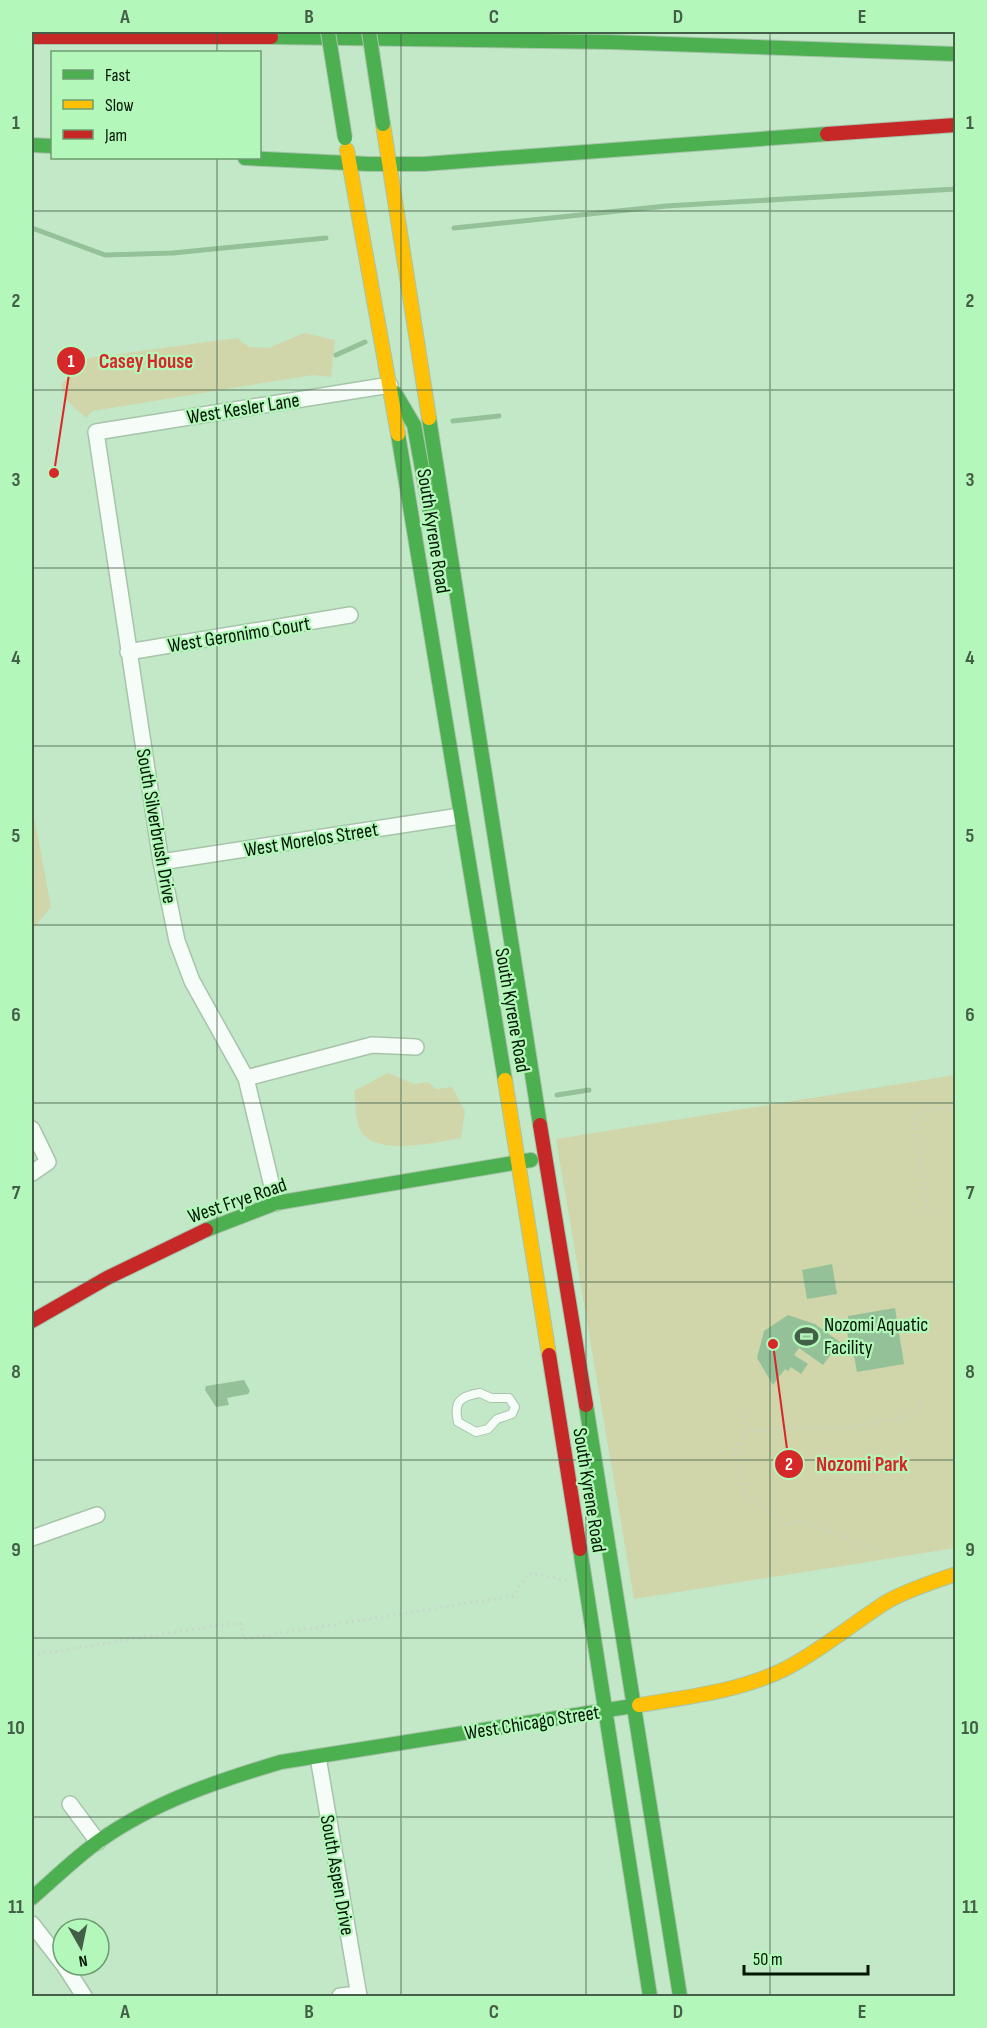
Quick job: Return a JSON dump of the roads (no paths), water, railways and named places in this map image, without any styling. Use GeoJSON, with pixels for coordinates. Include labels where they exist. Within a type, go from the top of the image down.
{"type":"FeatureCollection","features":[{"type":"Feature","properties":{"kind":"main road","name":"South Kyrene Road"},"geometry":{"type":"LineString","coordinates":[[328,32],[349,163],[390,385],[519,1162],[650,1996]]}},
{"type":"Feature","properties":{"kind":"main road","name":"South Kyrene Road"},"geometry":{"type":"LineString","coordinates":[[369,32],[545,1158],[680,1996]]}},
{"type":"Feature","properties":{"kind":"main road"},"geometry":{"type":"LineString","coordinates":[[32,37],[490,39],[672,43],[956,54]]}},
{"type":"Feature","properties":{"kind":"main road"},"geometry":{"type":"LineString","coordinates":[[261,159],[390,164],[444,163],[956,125]]}},
{"type":"Feature","properties":{"kind":"main road"},"geometry":{"type":"LineString","coordinates":[[32,144],[51,146]]}},
{"type":"Feature","properties":{"kind":"main road"},"geometry":{"type":"LineString","coordinates":[[390,385],[414,425],[433,534],[450,554]]}},
{"type":"Feature","properties":{"kind":"main road","name":"West Frye Road"},"geometry":{"type":"LineString","coordinates":[[32,1321],[107,1278],[187,1238],[276,1203],[545,1158]]}},
{"type":"Feature","properties":{"kind":"main road","name":"West Chicago Street"},"geometry":{"type":"LineString","coordinates":[[32,1898],[98,1842],[151,1809],[216,1781],[281,1762],[712,1693],[749,1683],[803,1659],[889,1601],[919,1586],[956,1574]]}},
{"type":"Feature","properties":{"kind":"street","name":"West Kesler Lane"},"geometry":{"type":"LineString","coordinates":[[96,432],[390,385]]}},
{"type":"Feature","properties":{"kind":"street","name":"South Silverbrush Drive"},"geometry":{"type":"LineString","coordinates":[[96,432],[161,862],[177,941],[192,981],[246,1078],[276,1203]]}},
{"type":"Feature","properties":{"kind":"street","name":"West Geronimo Court"},"geometry":{"type":"LineString","coordinates":[[128,652],[350,615]]}},
{"type":"Feature","properties":{"kind":"street","name":"West Morelos Street"},"geometry":{"type":"LineString","coordinates":[[161,862],[460,816]]}},
{"type":"Feature","properties":{"kind":"street"},"geometry":{"type":"LineString","coordinates":[[246,1078],[372,1045],[416,1047]]}},
{"type":"Feature","properties":{"kind":"street"},"geometry":{"type":"LineString","coordinates":[[32,1129],[48,1162],[32,1173]]}},
{"type":"Feature","properties":{"kind":"street"},"geometry":{"type":"LineString","coordinates":[[32,1538],[97,1515]]}},
{"type":"Feature","properties":{"kind":"street","name":"South Aspen Drive"},"geometry":{"type":"LineString","coordinates":[[318,1757],[359,1995],[340,1996]]}},
{"type":"Feature","properties":{"kind":"street"},"geometry":{"type":"LineString","coordinates":[[70,1804],[98,1842]]}},
{"type":"Feature","properties":{"kind":"street"},"geometry":{"type":"LineString","coordinates":[[32,1923],[51,1949]]}},
{"type":"Feature","properties":{"kind":"street"},"geometry":{"type":"LineString","coordinates":[[71,1977],[84,1996]]}},
{"type":"Feature","properties":{"kind":"lane"},"geometry":{"type":"LineString","coordinates":[[480,1393],[491,1398],[509,1398],[515,1407],[512,1414],[497,1419],[488,1429],[476,1432],[458,1422],[456,1415],[458,1403],[464,1396],[480,1393]]}},
{"type":"Feature","properties":{"kind":"waterway"},"geometry":{"type":"LineString","coordinates":[[454,228],[666,206],[956,189]]}},
{"type":"Feature","properties":{"kind":"waterway"},"geometry":{"type":"LineString","coordinates":[[32,228],[105,255],[173,253],[326,238]]}},
{"type":"Feature","properties":{"kind":"waterway"},"geometry":{"type":"LineString","coordinates":[[336,355],[365,342]]}},
{"type":"Feature","properties":{"kind":"waterway"},"geometry":{"type":"LineString","coordinates":[[453,421],[499,416]]}},
{"type":"Feature","properties":{"kind":"waterway"},"geometry":{"type":"LineString","coordinates":[[557,1095],[589,1090]]}},
{"type":"Feature","properties":{"kind":"place","name":"Casey House"},"geometry":{"type":"Point","coordinates":[54,473]}},
{"type":"Feature","properties":{"kind":"place","name":"Nozomi Aquatic Facility"},"geometry":{"type":"Point","coordinates":[806,1336]}},
{"type":"Feature","properties":{"kind":"place","name":"Nozomi Park"},"geometry":{"type":"Point","coordinates":[773,1344]}}]}
